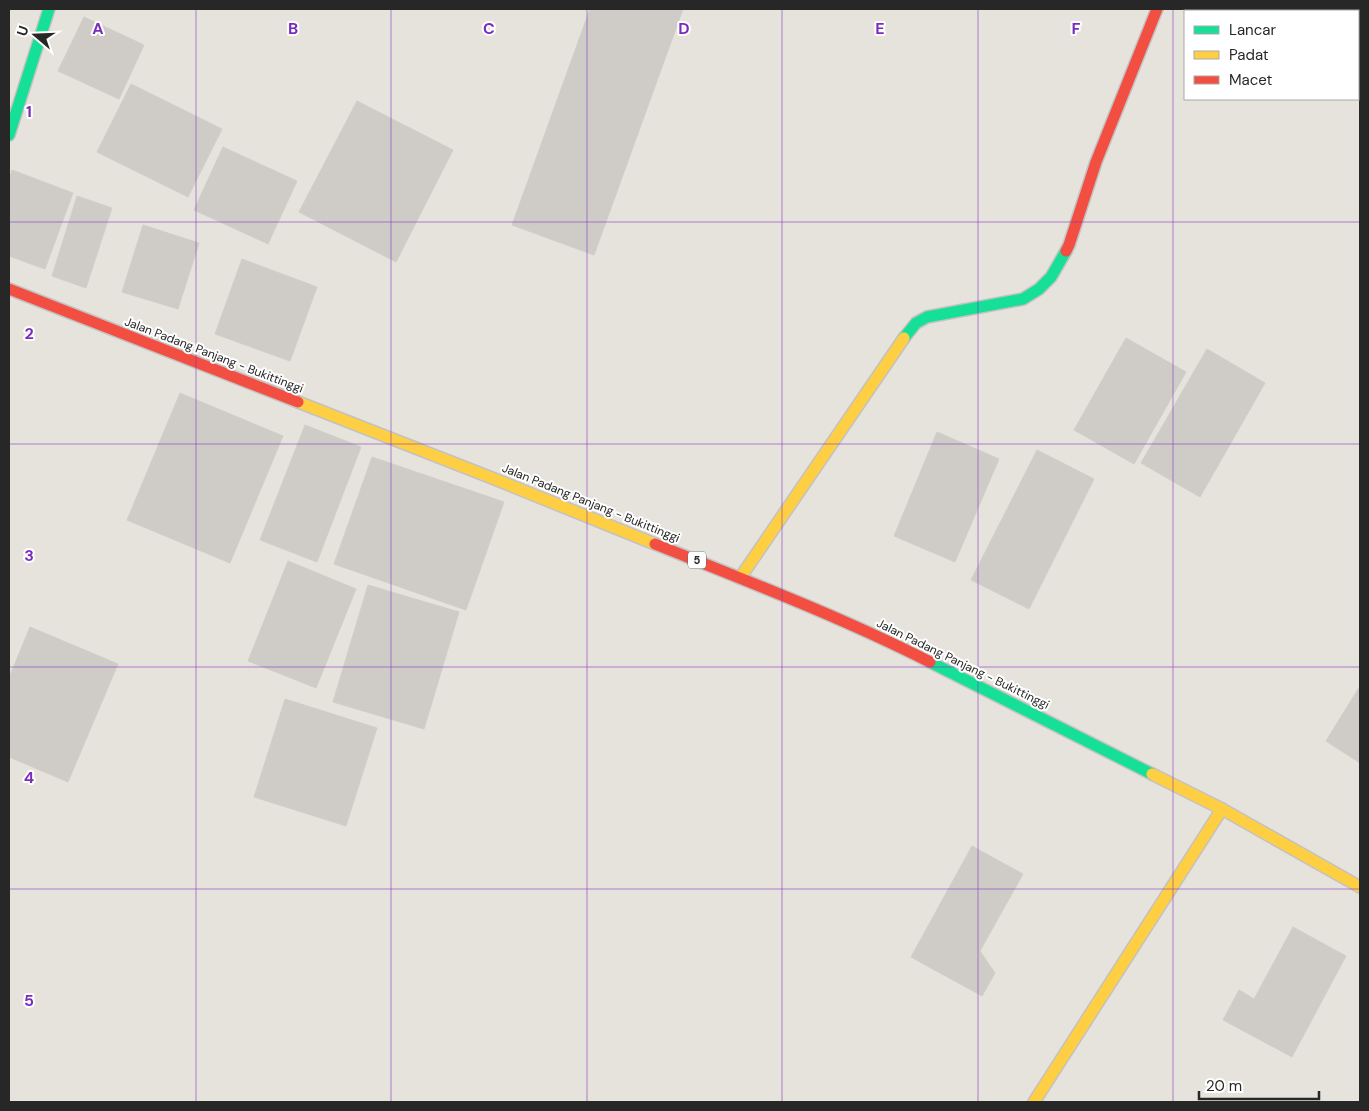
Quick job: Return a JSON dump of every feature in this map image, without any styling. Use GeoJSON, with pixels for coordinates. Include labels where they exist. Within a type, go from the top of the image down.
{"type":"FeatureCollection","features":[{"type":"Feature","properties":{"kind":"main road"},"geometry":{"type":"LineString","coordinates":[[9,135],[50,9]]}},
{"type":"Feature","properties":{"kind":"main road"},"geometry":{"type":"LineString","coordinates":[[740,578],[916,324],[927,317],[1023,299],[1051,277],[1069,245],[1096,162],[1157,9]]}},
{"type":"Feature","properties":{"kind":"main road","name":"Jalan Padang Panjang - Bukittinggi"},"geometry":{"type":"LineString","coordinates":[[9,289],[492,478],[740,578],[891,642],[1222,809],[1360,887]]}},
{"type":"Feature","properties":{"kind":"main road"},"geometry":{"type":"LineString","coordinates":[[1034,1102],[1222,809]]}},
{"type":"Feature","properties":{"kind":"building"},"geometry":{"type":"Polygon","coordinates":[[[590,9],[683,9],[594,255],[512,225],[590,9]]]}},
{"type":"Feature","properties":{"kind":"building"},"geometry":{"type":"Polygon","coordinates":[[[84,17],[144,45],[119,99],[58,71],[84,17]]]}},
{"type":"Feature","properties":{"kind":"building"},"geometry":{"type":"Polygon","coordinates":[[[131,84],[222,129],[188,197],[97,152],[131,84]]]}},
{"type":"Feature","properties":{"kind":"building"},"geometry":{"type":"Polygon","coordinates":[[[357,101],[453,150],[396,262],[299,212],[357,101]]]}},
{"type":"Feature","properties":{"kind":"building"},"geometry":{"type":"Polygon","coordinates":[[[223,147],[297,181],[268,244],[194,210],[223,147]]]}},
{"type":"Feature","properties":{"kind":"building"},"geometry":{"type":"Polygon","coordinates":[[[12,170],[73,193],[45,269],[9,256],[9,180],[12,170]]]}},
{"type":"Feature","properties":{"kind":"building"},"geometry":{"type":"Polygon","coordinates":[[[77,196],[112,208],[86,288],[52,276],[77,196]]]}},
{"type":"Feature","properties":{"kind":"building"},"geometry":{"type":"Polygon","coordinates":[[[143,225],[199,243],[178,309],[122,292],[143,225]]]}},
{"type":"Feature","properties":{"kind":"building"},"geometry":{"type":"Polygon","coordinates":[[[242,259],[317,287],[290,361],[215,334],[242,259]]]}},
{"type":"Feature","properties":{"kind":"building"},"geometry":{"type":"Polygon","coordinates":[[[1126,338],[1186,372],[1134,464],[1074,430],[1126,338]]]}},
{"type":"Feature","properties":{"kind":"building"},"geometry":{"type":"Polygon","coordinates":[[[1207,349],[1265,383],[1200,497],[1141,463],[1207,349]]]}},
{"type":"Feature","properties":{"kind":"building"},"geometry":{"type":"Polygon","coordinates":[[[180,393],[283,436],[230,563],[127,520],[180,393]]]}},
{"type":"Feature","properties":{"kind":"building"},"geometry":{"type":"Polygon","coordinates":[[[305,425],[361,447],[317,562],[260,540],[305,425]]]}},
{"type":"Feature","properties":{"kind":"building"},"geometry":{"type":"Polygon","coordinates":[[[937,432],[999,459],[955,562],[894,536],[937,432]]]}},
{"type":"Feature","properties":{"kind":"building"},"geometry":{"type":"Polygon","coordinates":[[[1037,450],[1094,479],[1029,609],[971,580],[1037,450]]]}},
{"type":"Feature","properties":{"kind":"building"},"geometry":{"type":"Polygon","coordinates":[[[372,457],[504,502],[466,610],[334,564],[372,457]]]}},
{"type":"Feature","properties":{"kind":"building"},"geometry":{"type":"Polygon","coordinates":[[[288,561],[356,589],[316,688],[248,661],[288,561]]]}},
{"type":"Feature","properties":{"kind":"building"},"geometry":{"type":"Polygon","coordinates":[[[368,585],[459,612],[424,729],[333,702],[368,585]]]}},
{"type":"Feature","properties":{"kind":"building"},"geometry":{"type":"Polygon","coordinates":[[[30,627],[118,664],[68,782],[9,757],[9,678],[30,627]]]}},
{"type":"Feature","properties":{"kind":"building"},"geometry":{"type":"Polygon","coordinates":[[[1360,686],[1360,763],[1326,741],[1360,686]]]}},
{"type":"Feature","properties":{"kind":"building"},"geometry":{"type":"Polygon","coordinates":[[[285,699],[377,728],[346,826],[254,797],[285,699]]]}},
{"type":"Feature","properties":{"kind":"building"},"geometry":{"type":"Polygon","coordinates":[[[972,846],[1023,874],[980,951],[995,973],[982,996],[911,957],[972,846]]]}},
{"type":"Feature","properties":{"kind":"building"},"geometry":{"type":"Polygon","coordinates":[[[1293,927],[1346,956],[1292,1057],[1223,1020],[1239,990],[1254,999],[1293,927]]]}},
{"type":"Feature","properties":{"kind":"traffic: fast"},"geometry":{"type":"LineString","coordinates":[[9,135],[49,9]]}},
{"type":"Feature","properties":{"kind":"traffic: fast"},"geometry":{"type":"LineString","coordinates":[[904,338],[916,323],[927,317],[1023,299],[1039,289],[1051,277],[1066,251]]}},
{"type":"Feature","properties":{"kind":"traffic: fast"},"geometry":{"type":"LineString","coordinates":[[930,662],[1152,774]]}},
{"type":"Feature","properties":{"kind":"traffic: slow"},"geometry":{"type":"LineString","coordinates":[[740,578],[904,338]]}},
{"type":"Feature","properties":{"kind":"traffic: slow"},"geometry":{"type":"LineString","coordinates":[[298,402],[655,544]]}},
{"type":"Feature","properties":{"kind":"traffic: slow"},"geometry":{"type":"LineString","coordinates":[[1152,774],[1222,809],[1360,887]]}},
{"type":"Feature","properties":{"kind":"traffic: slow"},"geometry":{"type":"LineString","coordinates":[[1034,1102],[1222,809]]}},
{"type":"Feature","properties":{"kind":"traffic: jam"},"geometry":{"type":"LineString","coordinates":[[1066,251],[1096,162],[1157,9]]}},
{"type":"Feature","properties":{"kind":"traffic: jam"},"geometry":{"type":"LineString","coordinates":[[9,289],[298,402]]}},
{"type":"Feature","properties":{"kind":"traffic: jam"},"geometry":{"type":"LineString","coordinates":[[655,544],[828,615],[930,662]]}}]}
